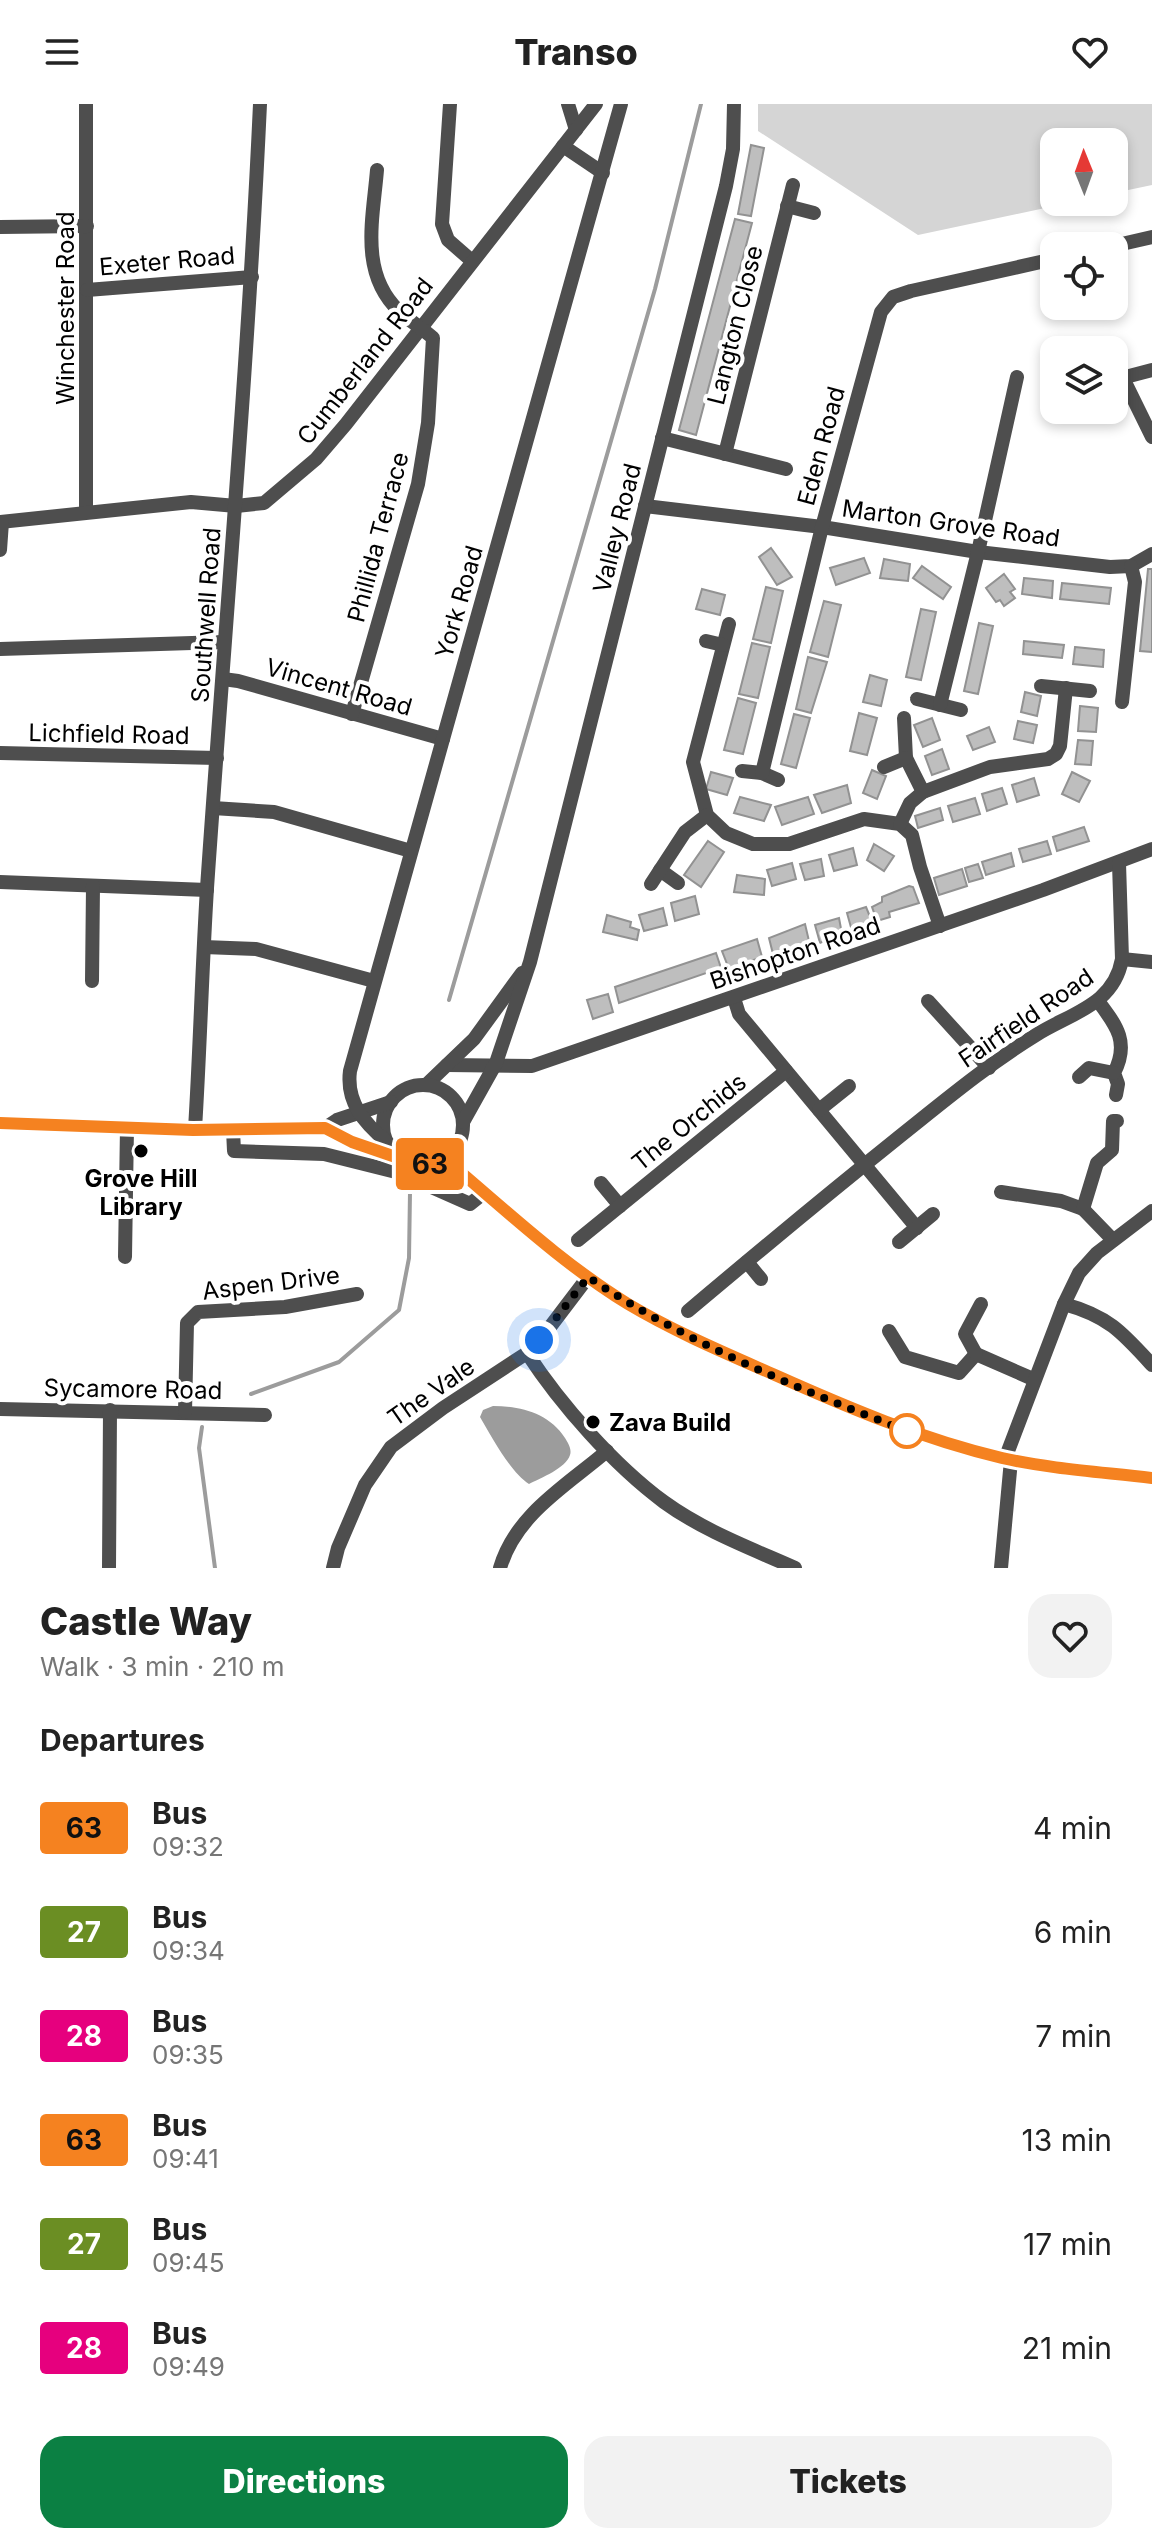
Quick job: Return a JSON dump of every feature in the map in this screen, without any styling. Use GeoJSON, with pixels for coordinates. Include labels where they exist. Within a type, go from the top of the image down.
{"type":"FeatureCollection","features":[{"type":"Feature","properties":{"kind":"street","name":"Winchester Road"},"geometry":{"type":"LineString","coordinates":[[86,104],[86,512]]}},
{"type":"Feature","properties":{"kind":"street","name":"Southwell Road"},"geometry":{"type":"LineString","coordinates":[[195,1129],[207,890],[252,277],[260,104]]}},
{"type":"Feature","properties":{"kind":"street"},"geometry":{"type":"LineString","coordinates":[[450,104],[442,224],[448,240],[472,261]]}},
{"type":"Feature","properties":{"kind":"street"},"geometry":{"type":"LineString","coordinates":[[568,104],[576,130]]}},
{"type":"Feature","properties":{"kind":"street","name":"Cumberland Road"},"geometry":{"type":"LineString","coordinates":[[1,522],[191,502],[236,506],[264,503],[316,459],[596,104]]}},
{"type":"Feature","properties":{"kind":"street","name":"York Road"},"geometry":{"type":"LineString","coordinates":[[360,1112],[348,1087],[350,1071],[621,104]]}},
{"type":"Feature","properties":{"kind":"street","name":"Valley Road"},"geometry":{"type":"LineString","coordinates":[[463,1122],[495,1065],[530,962],[726,186],[733,149],[734,104]]}},
{"type":"Feature","properties":{"kind":"street"},"geometry":{"type":"LineString","coordinates":[[563,146],[603,173]]}},
{"type":"Feature","properties":{"kind":"street"},"geometry":{"type":"LineString","coordinates":[[377,170],[372,267],[381,290],[400,311],[420,326]]}},
{"type":"Feature","properties":{"kind":"street","name":"Langton Close"},"geometry":{"type":"LineString","coordinates":[[725,454],[793,185]]}},
{"type":"Feature","properties":{"kind":"street"},"geometry":{"type":"LineString","coordinates":[[787,206],[814,213]]}},
{"type":"Feature","properties":{"kind":"street"},"geometry":{"type":"LineString","coordinates":[[0,227],[87,226]]}},
{"type":"Feature","properties":{"kind":"street"},"geometry":{"type":"LineString","coordinates":[[1128,243],[1152,237]]}},
{"type":"Feature","properties":{"kind":"street","name":"Eden Road"},"geometry":{"type":"LineString","coordinates":[[762,773],[822,527],[881,312],[893,297],[911,291],[1040,262]]}},
{"type":"Feature","properties":{"kind":"street","name":"Exeter Road"},"geometry":{"type":"LineString","coordinates":[[87,290],[252,277]]}},
{"type":"Feature","properties":{"kind":"street","name":"Phillida Terrace"},"geometry":{"type":"LineString","coordinates":[[352,714],[418,484],[428,423],[433,338],[420,326]]}},
{"type":"Feature","properties":{"kind":"street"},"geometry":{"type":"LineString","coordinates":[[1128,376],[1152,370]]}},
{"type":"Feature","properties":{"kind":"street"},"geometry":{"type":"LineString","coordinates":[[940,705],[1017,377]]}},
{"type":"Feature","properties":{"kind":"street"},"geometry":{"type":"LineString","coordinates":[[1128,396],[1152,437]]}},
{"type":"Feature","properties":{"kind":"street"},"geometry":{"type":"LineString","coordinates":[[662,438],[786,469]]}},
{"type":"Feature","properties":{"kind":"street","name":"Marton Grove Road"},"geometry":{"type":"LineString","coordinates":[[645,506],[822,527],[978,552],[1110,567],[1131,566]]}},
{"type":"Feature","properties":{"kind":"street"},"geometry":{"type":"LineString","coordinates":[[0,550],[1,522]]}},
{"type":"Feature","properties":{"kind":"street"},"geometry":{"type":"LineString","coordinates":[[1122,702],[1135,582],[1131,566],[1152,554]]}},
{"type":"Feature","properties":{"kind":"street"},"geometry":{"type":"LineString","coordinates":[[729,624],[693,762],[707,815],[726,833],[753,844],[789,844],[864,819],[900,824],[912,835],[940,926]]}},
{"type":"Feature","properties":{"kind":"street"},"geometry":{"type":"LineString","coordinates":[[706,641],[723,645]]}},
{"type":"Feature","properties":{"kind":"street"},"geometry":{"type":"LineString","coordinates":[[0,649],[224,642]]}},
{"type":"Feature","properties":{"kind":"street","name":"Vincent Road"},"geometry":{"type":"LineString","coordinates":[[223,679],[443,739]]}},
{"type":"Feature","properties":{"kind":"street"},"geometry":{"type":"LineString","coordinates":[[1041,686],[1090,691]]}},
{"type":"Feature","properties":{"kind":"street"},"geometry":{"type":"LineString","coordinates":[[900,824],[910,803],[923,792],[990,767],[1048,759],[1056,754],[1060,746],[1066,688]]}},
{"type":"Feature","properties":{"kind":"street"},"geometry":{"type":"LineString","coordinates":[[917,699],[961,710]]}},
{"type":"Feature","properties":{"kind":"street"},"geometry":{"type":"LineString","coordinates":[[904,718],[906,758],[923,792]]}},
{"type":"Feature","properties":{"kind":"street","name":"Lichfield Road"},"geometry":{"type":"LineString","coordinates":[[0,753],[217,758]]}},
{"type":"Feature","properties":{"kind":"street"},"geometry":{"type":"LineString","coordinates":[[884,767],[906,758]]}},
{"type":"Feature","properties":{"kind":"street"},"geometry":{"type":"LineString","coordinates":[[742,771],[762,773],[778,780]]}},
{"type":"Feature","properties":{"kind":"street"},"geometry":{"type":"LineString","coordinates":[[213,808],[274,812],[411,851]]}},
{"type":"Feature","properties":{"kind":"street"},"geometry":{"type":"LineString","coordinates":[[651,884],[685,832],[707,815]]}},
{"type":"Feature","properties":{"kind":"street","name":"Bishopton Road"},"geometry":{"type":"LineString","coordinates":[[447,1065],[532,1066],[940,926],[1152,849]]}},
{"type":"Feature","properties":{"kind":"street","name":"Fairfield Road"},"geometry":{"type":"LineString","coordinates":[[688,1311],[865,1165],[989,1068],[1036,1035],[1098,1001],[1111,990],[1120,972],[1122,959],[1119,863]]}},
{"type":"Feature","properties":{"kind":"street"},"geometry":{"type":"LineString","coordinates":[[660,870],[678,883]]}},
{"type":"Feature","properties":{"kind":"street"},"geometry":{"type":"LineString","coordinates":[[0,882],[207,890]]}},
{"type":"Feature","properties":{"kind":"street"},"geometry":{"type":"LineString","coordinates":[[92,981],[93,886]]}},
{"type":"Feature","properties":{"kind":"street"},"geometry":{"type":"LineString","coordinates":[[204,947],[256,949],[374,981]]}},
{"type":"Feature","properties":{"kind":"street"},"geometry":{"type":"LineString","coordinates":[[1122,959],[1152,962]]}},
{"type":"Feature","properties":{"kind":"street","name":"Valley Road"},"geometry":{"type":"LineString","coordinates":[[426,1085],[474,1039],[530,962]]}},
{"type":"Feature","properties":{"kind":"street"},"geometry":{"type":"LineString","coordinates":[[734,998],[739,1014],[917,1228]]}},
{"type":"Feature","properties":{"kind":"street"},"geometry":{"type":"LineString","coordinates":[[928,1001],[989,1068]]}},
{"type":"Feature","properties":{"kind":"street"},"geometry":{"type":"LineString","coordinates":[[1098,1001],[1119,1029],[1121,1046],[1114,1073],[1118,1084],[1116,1095]]}},
{"type":"Feature","properties":{"kind":"street"},"geometry":{"type":"LineString","coordinates":[[1079,1077],[1089,1068],[1114,1073]]}},
{"type":"Feature","properties":{"kind":"street","name":"The Orchids"},"geometry":{"type":"LineString","coordinates":[[578,1240],[786,1071]]}},
{"type":"Feature","properties":{"kind":"street"},"geometry":{"type":"LineString","coordinates":[[233,1130],[234,1151],[324,1154],[428,1165],[450,1155],[463,1134],[463,1122],[455,1101],[447,1093],[426,1085],[406,1089],[391,1102],[337,1120],[325,1128]]}},
{"type":"Feature","properties":{"kind":"street"},"geometry":{"type":"LineString","coordinates":[[819,1110],[849,1086]]}},
{"type":"Feature","properties":{"kind":"street"},"geometry":{"type":"LineString","coordinates":[[387,1142],[384,1121],[391,1102]]}},
{"type":"Feature","properties":{"kind":"street"},"geometry":{"type":"LineString","coordinates":[[360,1112],[401,1163]]}},
{"type":"Feature","properties":{"kind":"street"},"geometry":{"type":"LineString","coordinates":[[1083,1209],[1097,1163],[1112,1150],[1113,1121],[1117,1121]]}},
{"type":"Feature","properties":{"kind":"street"},"geometry":{"type":"LineString","coordinates":[[0,1123],[233,1130],[325,1128],[401,1163],[470,1204],[485,1192]]}},
{"type":"Feature","properties":{"kind":"street"},"geometry":{"type":"LineString","coordinates":[[125,1257],[127,1127]]}},
{"type":"Feature","properties":{"kind":"street"},"geometry":{"type":"LineString","coordinates":[[450,1155],[457,1169],[588,1277],[678,1331],[908,1431],[1008,1459],[1152,1478]]}},
{"type":"Feature","properties":{"kind":"street"},"geometry":{"type":"LineString","coordinates":[[601,1183],[620,1206]]}},
{"type":"Feature","properties":{"kind":"street"},"geometry":{"type":"LineString","coordinates":[[1001,1192],[1061,1201],[1083,1209],[1113,1240]]}},
{"type":"Feature","properties":{"kind":"street"},"geometry":{"type":"LineString","coordinates":[[1001,1568],[1008,1459],[1033,1379],[1064,1304],[1079,1273],[1113,1240],[1152,1211]]}},
{"type":"Feature","properties":{"kind":"street"},"geometry":{"type":"LineString","coordinates":[[899,1242],[933,1214]]}},
{"type":"Feature","properties":{"kind":"street"},"geometry":{"type":"LineString","coordinates":[[747,1262],[761,1279]]}},
{"type":"Feature","properties":{"kind":"street","name":"The Vale"},"geometry":{"type":"LineString","coordinates":[[333,1568],[338,1548],[365,1485],[391,1447],[443,1408],[527,1353],[588,1277]]}},
{"type":"Feature","properties":{"kind":"street","name":"Aspen Drive"},"geometry":{"type":"LineString","coordinates":[[185,1412],[187,1323],[198,1312],[285,1307],[357,1294]]}},
{"type":"Feature","properties":{"kind":"street"},"geometry":{"type":"LineString","coordinates":[[981,1304],[965,1334],[976,1354],[1033,1379]]}},
{"type":"Feature","properties":{"kind":"street"},"geometry":{"type":"LineString","coordinates":[[1064,1304],[1090,1311],[1121,1330],[1152,1365]]}},
{"type":"Feature","properties":{"kind":"street"},"geometry":{"type":"LineString","coordinates":[[889,1331],[905,1357],[959,1373],[976,1354]]}},
{"type":"Feature","properties":{"kind":"street"},"geometry":{"type":"LineString","coordinates":[[527,1353],[545,1380],[607,1451],[663,1501],[715,1533],[795,1568]]}},
{"type":"Feature","properties":{"kind":"street","name":"Sycamore Road"},"geometry":{"type":"LineString","coordinates":[[0,1409],[265,1415]]}},
{"type":"Feature","properties":{"kind":"street"},"geometry":{"type":"LineString","coordinates":[[109,1568],[110,1410]]}},
{"type":"Feature","properties":{"kind":"street"},"geometry":{"type":"LineString","coordinates":[[500,1568],[507,1548],[525,1520],[607,1451]]}},
{"type":"Feature","properties":{"kind":"shaded area"},"geometry":{"type":"Polygon","coordinates":[[[758,104],[1152,104],[1152,185],[1128,190],[1128,128],[1040,128],[1040,209],[918,235],[758,131],[758,104]]]}},
{"type":"Feature","properties":{"kind":"shaded area"},"geometry":{"type":"Polygon","coordinates":[[[493,1406],[513,1407],[551,1422],[570,1448],[568,1460],[529,1484],[522,1479],[508,1463],[480,1417],[483,1410],[493,1406]]]}},
{"type":"Feature","properties":{"kind":"building"},"geometry":{"type":"Polygon","coordinates":[[[751,145],[764,148],[751,216],[738,214],[751,145]]]}},
{"type":"Feature","properties":{"kind":"building"},"geometry":{"type":"Polygon","coordinates":[[[735,219],[752,223],[696,435],[679,430],[735,219]]]}},
{"type":"Feature","properties":{"kind":"building"},"geometry":{"type":"Polygon","coordinates":[[[771,548],[792,577],[777,585],[759,557],[771,548]]]}},
{"type":"Feature","properties":{"kind":"building"},"geometry":{"type":"Polygon","coordinates":[[[864,558],[870,573],[836,585],[830,568],[864,558]]]}},
{"type":"Feature","properties":{"kind":"building"},"geometry":{"type":"Polygon","coordinates":[[[884,559],[910,564],[908,581],[880,578],[884,559]]]}},
{"type":"Feature","properties":{"kind":"building"},"geometry":{"type":"Polygon","coordinates":[[[922,566],[951,587],[943,599],[913,578],[922,566]]]}},
{"type":"Feature","properties":{"kind":"building"},"geometry":{"type":"Polygon","coordinates":[[[1148,569],[1152,569],[1152,652],[1140,651],[1148,569]]]}},
{"type":"Feature","properties":{"kind":"building"},"geometry":{"type":"Polygon","coordinates":[[[1004,574],[1015,589],[1010,592],[1015,598],[1004,606],[1000,600],[996,602],[986,588],[1004,574]]]}},
{"type":"Feature","properties":{"kind":"building"},"geometry":{"type":"Polygon","coordinates":[[[1024,578],[1053,581],[1052,598],[1022,594],[1024,578]]]}},
{"type":"Feature","properties":{"kind":"building"},"geometry":{"type":"Polygon","coordinates":[[[1062,583],[1111,588],[1109,604],[1060,599],[1062,583]]]}},
{"type":"Feature","properties":{"kind":"building"},"geometry":{"type":"Polygon","coordinates":[[[766,587],[783,591],[771,643],[753,639],[766,587]]]}},
{"type":"Feature","properties":{"kind":"building"},"geometry":{"type":"Polygon","coordinates":[[[702,589],[725,595],[720,615],[696,609],[702,589]]]}},
{"type":"Feature","properties":{"kind":"building"},"geometry":{"type":"Polygon","coordinates":[[[824,601],[841,605],[828,657],[810,652],[824,601]]]}},
{"type":"Feature","properties":{"kind":"building"},"geometry":{"type":"Polygon","coordinates":[[[921,609],[936,612],[921,680],[906,677],[921,609]]]}},
{"type":"Feature","properties":{"kind":"building"},"geometry":{"type":"Polygon","coordinates":[[[979,623],[993,626],[978,694],[964,691],[979,623]]]}},
{"type":"Feature","properties":{"kind":"building"},"geometry":{"type":"Polygon","coordinates":[[[1024,641],[1064,645],[1062,658],[1023,654],[1024,641]]]}},
{"type":"Feature","properties":{"kind":"building"},"geometry":{"type":"Polygon","coordinates":[[[752,643],[770,647],[758,698],[739,694],[752,643]]]}},
{"type":"Feature","properties":{"kind":"building"},"geometry":{"type":"Polygon","coordinates":[[[1075,647],[1104,650],[1103,667],[1073,664],[1075,647]]]}},
{"type":"Feature","properties":{"kind":"building"},"geometry":{"type":"Polygon","coordinates":[[[808,657],[827,662],[811,713],[796,709],[808,657]]]}},
{"type":"Feature","properties":{"kind":"building"},"geometry":{"type":"Polygon","coordinates":[[[870,675],[887,680],[881,706],[863,702],[870,675]]]}},
{"type":"Feature","properties":{"kind":"building"},"geometry":{"type":"Polygon","coordinates":[[[1025,692],[1041,696],[1037,716],[1021,712],[1025,692]]]}},
{"type":"Feature","properties":{"kind":"building"},"geometry":{"type":"Polygon","coordinates":[[[738,698],[756,703],[743,754],[724,750],[738,698]]]}},
{"type":"Feature","properties":{"kind":"building"},"geometry":{"type":"Polygon","coordinates":[[[1080,706],[1098,708],[1096,732],[1078,731],[1080,706]]]}},
{"type":"Feature","properties":{"kind":"building"},"geometry":{"type":"Polygon","coordinates":[[[859,713],[877,718],[867,755],[850,751],[859,713]]]}},
{"type":"Feature","properties":{"kind":"building"},"geometry":{"type":"Polygon","coordinates":[[[794,714],[810,718],[796,768],[781,764],[794,714]]]}},
{"type":"Feature","properties":{"kind":"building"},"geometry":{"type":"Polygon","coordinates":[[[932,718],[940,740],[923,747],[914,725],[932,718]]]}},
{"type":"Feature","properties":{"kind":"building"},"geometry":{"type":"Polygon","coordinates":[[[1018,721],[1037,725],[1033,743],[1014,739],[1018,721]]]}},
{"type":"Feature","properties":{"kind":"building"},"geometry":{"type":"Polygon","coordinates":[[[989,727],[995,742],[973,750],[967,736],[989,727]]]}},
{"type":"Feature","properties":{"kind":"building"},"geometry":{"type":"Polygon","coordinates":[[[1078,740],[1093,741],[1091,765],[1075,764],[1078,740]]]}},
{"type":"Feature","properties":{"kind":"building"},"geometry":{"type":"Polygon","coordinates":[[[942,749],[949,769],[932,775],[925,756],[942,749]]]}},
{"type":"Feature","properties":{"kind":"building"},"geometry":{"type":"Polygon","coordinates":[[[872,770],[886,776],[877,799],[863,793],[872,770]]]}},
{"type":"Feature","properties":{"kind":"building"},"geometry":{"type":"Polygon","coordinates":[[[711,772],[733,778],[727,795],[706,789],[711,772]]]}},
{"type":"Feature","properties":{"kind":"building"},"geometry":{"type":"Polygon","coordinates":[[[1072,772],[1090,781],[1079,802],[1062,794],[1072,772]]]}},
{"type":"Feature","properties":{"kind":"building"},"geometry":{"type":"Polygon","coordinates":[[[1034,778],[1039,795],[1017,802],[1012,785],[1034,778]]]}},
{"type":"Feature","properties":{"kind":"building"},"geometry":{"type":"Polygon","coordinates":[[[847,785],[851,803],[822,813],[814,795],[847,785]]]}},
{"type":"Feature","properties":{"kind":"building"},"geometry":{"type":"Polygon","coordinates":[[[1002,788],[1007,804],[987,811],[982,794],[1002,788]]]}},
{"type":"Feature","properties":{"kind":"building"},"geometry":{"type":"Polygon","coordinates":[[[740,797],[771,805],[764,821],[734,813],[740,797]]]}},
{"type":"Feature","properties":{"kind":"building"},"geometry":{"type":"Polygon","coordinates":[[[808,797],[814,814],[782,825],[775,807],[808,797]]]}},
{"type":"Feature","properties":{"kind":"building"},"geometry":{"type":"Polygon","coordinates":[[[975,798],[980,814],[953,822],[948,806],[975,798]]]}},
{"type":"Feature","properties":{"kind":"building"},"geometry":{"type":"Polygon","coordinates":[[[940,808],[943,820],[918,828],[915,816],[940,808]]]}},
{"type":"Feature","properties":{"kind":"building"},"geometry":{"type":"Polygon","coordinates":[[[1084,827],[1089,841],[1057,851],[1053,837],[1084,827]]]}},
{"type":"Feature","properties":{"kind":"building"},"geometry":{"type":"Polygon","coordinates":[[[708,841],[724,852],[701,887],[684,875],[708,841]]]}},
{"type":"Feature","properties":{"kind":"building"},"geometry":{"type":"Polygon","coordinates":[[[1047,841],[1051,854],[1023,862],[1019,849],[1047,841]]]}},
{"type":"Feature","properties":{"kind":"building"},"geometry":{"type":"Polygon","coordinates":[[[874,844],[894,856],[884,871],[867,860],[874,844]]]}},
{"type":"Feature","properties":{"kind":"building"},"geometry":{"type":"Polygon","coordinates":[[[853,848],[857,865],[834,871],[829,855],[853,848]]]}},
{"type":"Feature","properties":{"kind":"building"},"geometry":{"type":"Polygon","coordinates":[[[1011,853],[1014,866],[986,875],[982,862],[1011,853]]]}},
{"type":"Feature","properties":{"kind":"building"},"geometry":{"type":"Polygon","coordinates":[[[821,859],[824,876],[805,880],[800,864],[821,859]]]}},
{"type":"Feature","properties":{"kind":"building"},"geometry":{"type":"Polygon","coordinates":[[[792,863],[796,879],[772,886],[767,870],[792,863]]]}},
{"type":"Feature","properties":{"kind":"building"},"geometry":{"type":"Polygon","coordinates":[[[978,864],[983,878],[969,882],[965,868],[978,864]]]}},
{"type":"Feature","properties":{"kind":"building"},"geometry":{"type":"Polygon","coordinates":[[[962,869],[967,886],[939,895],[934,878],[962,869]]]}},
{"type":"Feature","properties":{"kind":"building"},"geometry":{"type":"Polygon","coordinates":[[[737,875],[765,879],[764,895],[734,892],[737,875]]]}},
{"type":"Feature","properties":{"kind":"building"},"geometry":{"type":"Polygon","coordinates":[[[913,887],[919,903],[889,912],[890,917],[877,921],[872,907],[882,902],[882,897],[913,887]]]}},
{"type":"Feature","properties":{"kind":"building"},"geometry":{"type":"Polygon","coordinates":[[[695,896],[699,914],[675,921],[671,903],[695,896]]]}},
{"type":"Feature","properties":{"kind":"building"},"geometry":{"type":"Polygon","coordinates":[[[866,907],[873,924],[852,931],[847,913],[866,907]]]}},
{"type":"Feature","properties":{"kind":"building"},"geometry":{"type":"Polygon","coordinates":[[[663,908],[667,925],[644,931],[639,915],[663,908]]]}},
{"type":"Feature","properties":{"kind":"building"},"geometry":{"type":"Polygon","coordinates":[[[607,915],[631,922],[630,927],[639,930],[637,940],[603,932],[607,915]]]}},
{"type":"Feature","properties":{"kind":"building"},"geometry":{"type":"Polygon","coordinates":[[[839,918],[842,934],[820,943],[815,925],[839,918]]]}},
{"type":"Feature","properties":{"kind":"building"},"geometry":{"type":"Polygon","coordinates":[[[805,924],[809,941],[773,954],[769,938],[805,924]]]}},
{"type":"Feature","properties":{"kind":"building"},"geometry":{"type":"Polygon","coordinates":[[[757,939],[762,957],[729,969],[722,951],[757,939]]]}},
{"type":"Feature","properties":{"kind":"building"},"geometry":{"type":"Polygon","coordinates":[[[716,953],[721,968],[619,1003],[615,987],[716,953]]]}},
{"type":"Feature","properties":{"kind":"building"},"geometry":{"type":"Polygon","coordinates":[[[608,994],[613,1012],[593,1019],[587,1000],[608,994]]]}},
{"type":"Feature","properties":{"kind":"waterway"},"geometry":{"type":"LineString","coordinates":[[449,1000],[655,289],[701,104]]}},
{"type":"Feature","properties":{"kind":"waterway"},"geometry":{"type":"LineString","coordinates":[[251,1394],[339,1362],[399,1310],[409,1258],[410,1192]]}},
{"type":"Feature","properties":{"kind":"waterway"},"geometry":{"type":"LineString","coordinates":[[202,1427],[199,1448],[215,1568]]}},
{"type":"Feature","properties":{"kind":"bus line","name":"63"},"geometry":{"type":"LineString","coordinates":[[0,1123],[193,1130],[325,1128],[352,1142],[416,1164],[440,1162],[450,1155],[457,1169],[588,1277],[678,1331],[841,1404],[951,1445],[1011,1460],[1152,1478]]}},
{"type":"Feature","properties":{"kind":"place","name":"Grove Hill Library"},"geometry":{"type":"Point","coordinates":[141,1151]}},
{"type":"Feature","properties":{"kind":"place","name":"Zava Build"},"geometry":{"type":"Point","coordinates":[593,1422]}},
{"type":"Feature","properties":{"kind":"route"},"geometry":{"type":"LineString","coordinates":[[539,1340],[588,1277],[678,1331],[907,1431]]}}]}
